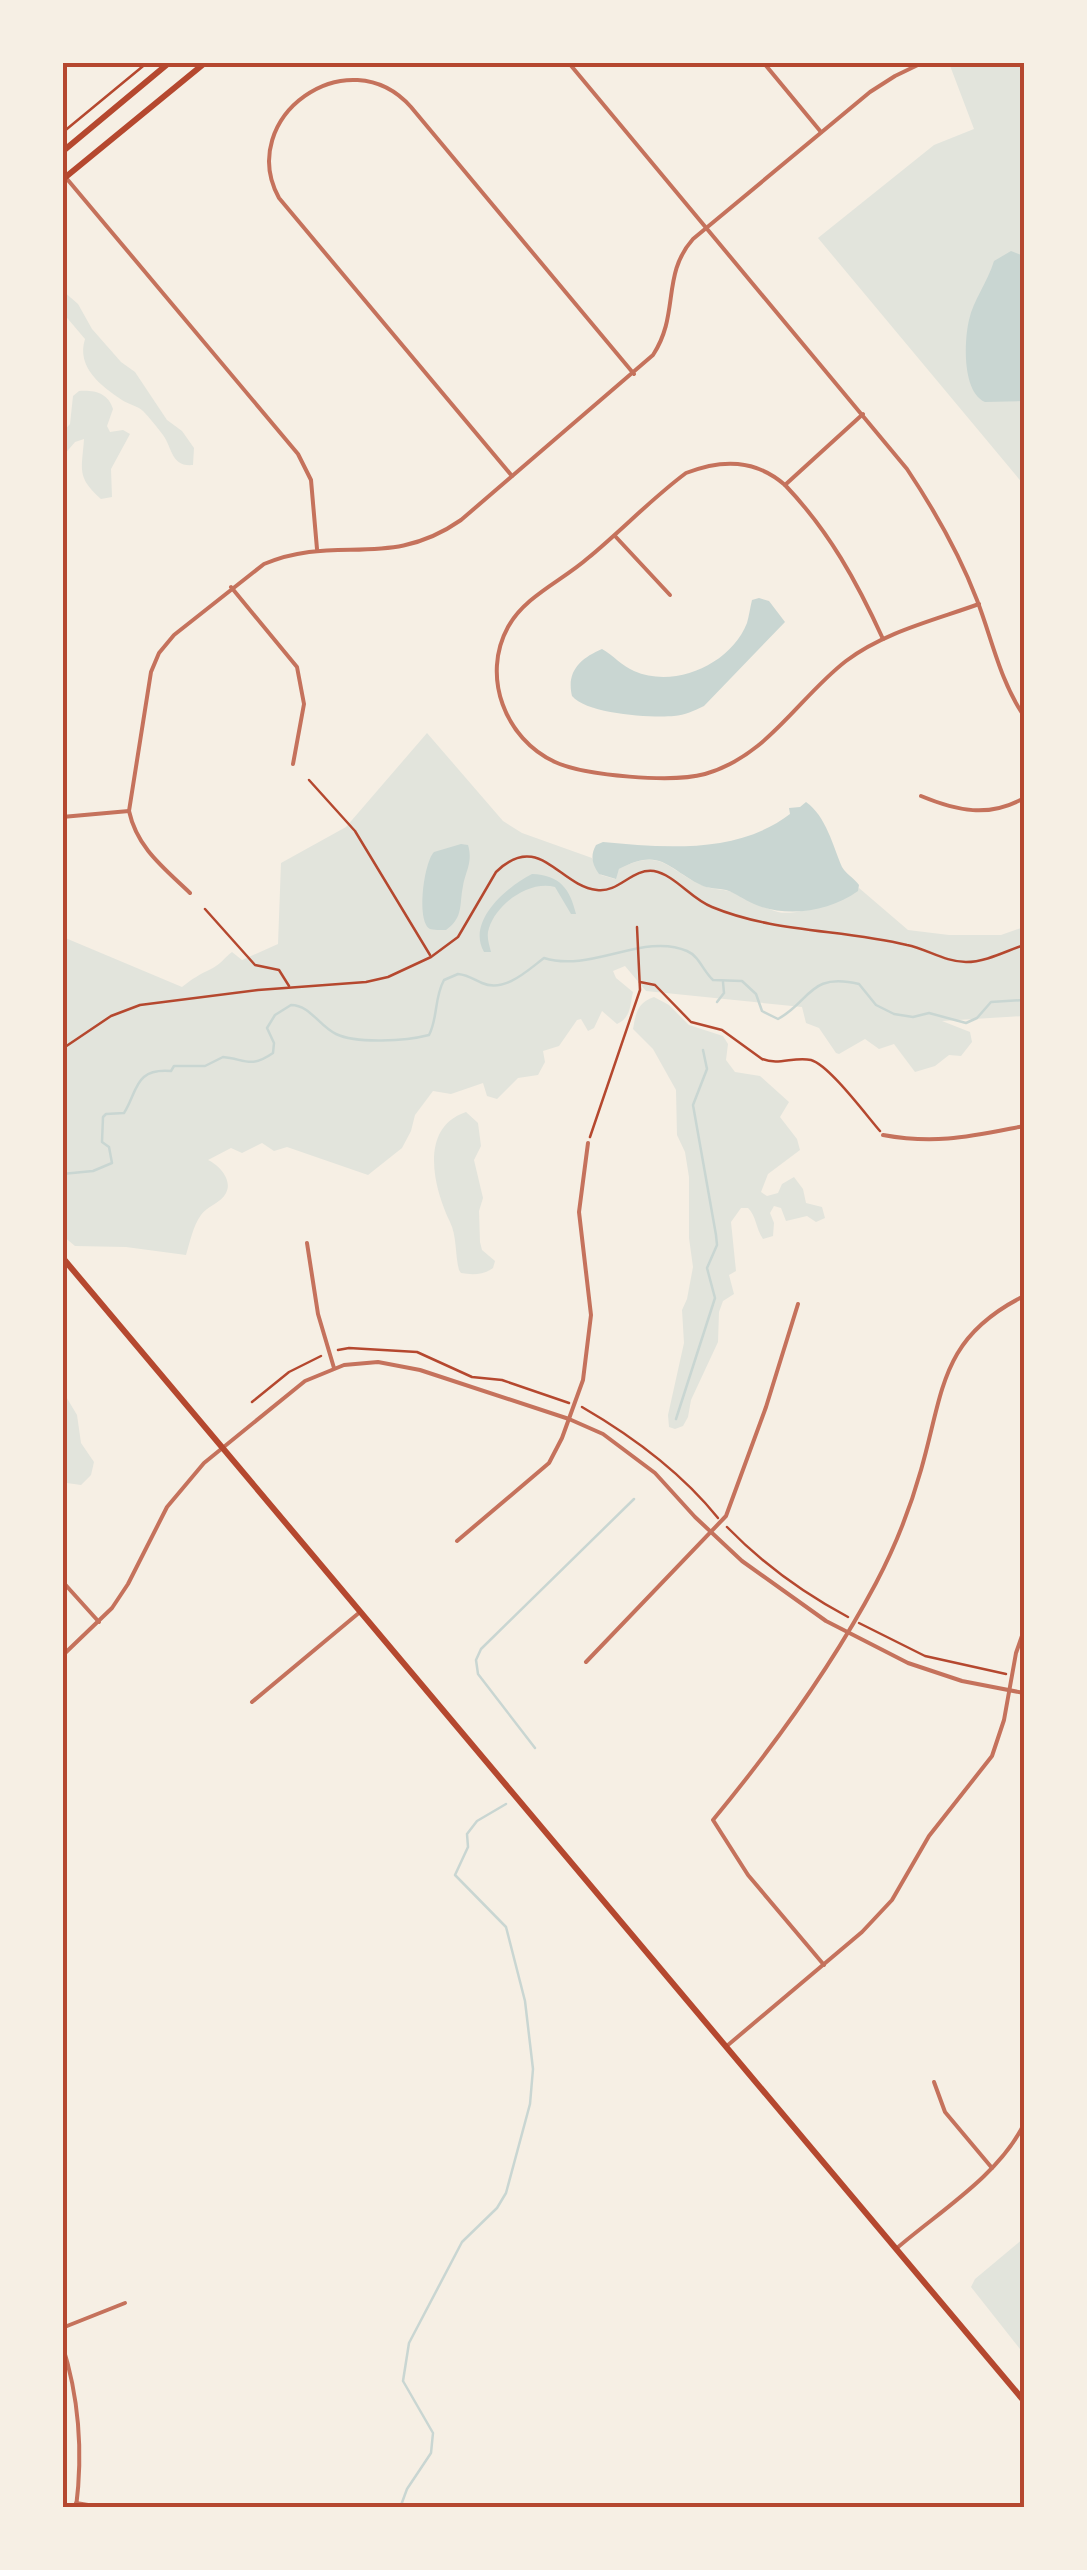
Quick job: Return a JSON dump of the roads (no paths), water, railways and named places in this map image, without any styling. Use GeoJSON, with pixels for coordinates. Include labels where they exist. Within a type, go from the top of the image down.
{"type":"FeatureCollection","features":[{"type":"Feature","properties":{"kind":"main road"},"geometry":{"type":"LineString","coordinates":[[62,152],[170,62]]}},
{"type":"Feature","properties":{"kind":"main road"},"geometry":{"type":"LineString","coordinates":[[64,177],[206,62]]}},
{"type":"Feature","properties":{"kind":"main road"},"geometry":{"type":"LineString","coordinates":[[62,1256],[1024,2401]]}},
{"type":"Feature","properties":{"kind":"street"},"geometry":{"type":"LineString","coordinates":[[568,62],[863,414],[930,503],[950,538],[979,604],[1004,680],[1024,716]]}},
{"type":"Feature","properties":{"kind":"street"},"geometry":{"type":"LineString","coordinates":[[763,62],[821,132]]}},
{"type":"Feature","properties":{"kind":"street"},"geometry":{"type":"LineString","coordinates":[[190,893],[144,848],[129,811],[154,663],[174,635],[231,587],[282,556],[316,549],[390,550],[427,540],[460,520],[653,356],[666,332],[679,257],[706,227],[884,82],[924,62]]}},
{"type":"Feature","properties":{"kind":"street"},"geometry":{"type":"LineString","coordinates":[[512,476],[275,190],[269,165],[272,140],[292,108],[322,86],[345,79],[368,79],[402,98],[634,374]]}},
{"type":"Feature","properties":{"kind":"street"},"geometry":{"type":"LineString","coordinates":[[64,177],[298,454],[311,480],[316,549]]}},
{"type":"Feature","properties":{"kind":"street"},"geometry":{"type":"LineString","coordinates":[[786,485],[863,414]]}},
{"type":"Feature","properties":{"kind":"street"},"geometry":{"type":"LineString","coordinates":[[884,639],[846,563],[786,485],[746,464],[726,462],[686,473],[571,572],[532,599],[518,612],[502,640],[496,670],[502,706],[521,736],[551,760],[580,768],[659,778],[689,777],[718,770],[752,753],[860,651],[979,604]]}},
{"type":"Feature","properties":{"kind":"street"},"geometry":{"type":"LineString","coordinates":[[614,536],[670,595]]}},
{"type":"Feature","properties":{"kind":"street"},"geometry":{"type":"LineString","coordinates":[[231,587],[296,667],[304,704],[293,764]]}},
{"type":"Feature","properties":{"kind":"street"},"geometry":{"type":"LineString","coordinates":[[921,796],[954,808],[982,812],[1024,798]]}},
{"type":"Feature","properties":{"kind":"street"},"geometry":{"type":"LineString","coordinates":[[62,818],[129,811]]}},
{"type":"Feature","properties":{"kind":"street"},"geometry":{"type":"LineString","coordinates":[[883,1135],[940,1141],[1024,1126]]}},
{"type":"Feature","properties":{"kind":"street"},"geometry":{"type":"LineString","coordinates":[[457,1541],[540,1473],[556,1451],[574,1404],[588,1358],[590,1336],[590,1294],[579,1212],[588,1143]]}},
{"type":"Feature","properties":{"kind":"street"},"geometry":{"type":"LineString","coordinates":[[306,1243],[314,1295],[334,1368]]}},
{"type":"Feature","properties":{"kind":"street"},"geometry":{"type":"LineString","coordinates":[[824,1965],[748,1875],[713,1820],[790,1722],[888,1561],[922,1467],[940,1386],[962,1345],[982,1322],[1024,1296]]}},
{"type":"Feature","properties":{"kind":"street"},"geometry":{"type":"LineString","coordinates":[[586,1662],[722,1522],[766,1407],[798,1304]]}},
{"type":"Feature","properties":{"kind":"street"},"geometry":{"type":"LineString","coordinates":[[62,1656],[100,1623],[128,1584],[158,1521],[176,1494],[222,1447],[289,1391],[334,1368],[357,1363],[399,1364],[569,1419],[603,1434],[639,1458],[711,1533],[770,1582],[846,1633],[908,1662],[962,1680],[1024,1693]]}},
{"type":"Feature","properties":{"kind":"street"},"geometry":{"type":"LineString","coordinates":[[62,1581],[100,1623]]}},
{"type":"Feature","properties":{"kind":"street"},"geometry":{"type":"LineString","coordinates":[[252,1702],[361,1611]]}},
{"type":"Feature","properties":{"kind":"street"},"geometry":{"type":"LineString","coordinates":[[728,2045],[824,1965],[892,1900],[929,1836],[982,1772],[999,1738],[1024,1630]]}},
{"type":"Feature","properties":{"kind":"street"},"geometry":{"type":"LineString","coordinates":[[934,2082],[945,2112],[992,2168]]}},
{"type":"Feature","properties":{"kind":"street"},"geometry":{"type":"LineString","coordinates":[[897,2248],[992,2168],[1024,2124]]}},
{"type":"Feature","properties":{"kind":"street"},"geometry":{"type":"LineString","coordinates":[[62,2328],[126,2303]]}},
{"type":"Feature","properties":{"kind":"street"},"geometry":{"type":"LineString","coordinates":[[62,2344],[77,2415],[76,2506],[106,2508]]}},
{"type":"Feature","properties":{"kind":"waterway"},"geometry":{"type":"LineString","coordinates":[[62,1174],[93,1171],[112,1163],[109,1147],[102,1142],[103,1117],[124,1113],[144,1077],[171,1071],[174,1066],[205,1066],[223,1057],[259,1061],[273,1053],[274,1043],[267,1028],[275,1015],[291,1005],[304,1008],[345,1037],[419,1037],[429,1035],[444,980],[458,974],[499,985],[516,979],[544,958],[580,961],[670,946],[691,953],[713,980],[742,981],[756,994],[762,1011],[778,1019],[812,990],[830,982],[859,984],[876,1005],[894,1014],[913,1017],[929,1013],[966,1023],[977,1018],[991,1002],[1024,1000]]}},
{"type":"Feature","properties":{"kind":"waterway"},"geometry":{"type":"LineString","coordinates":[[717,1002],[724,993],[723,982]]}},
{"type":"Feature","properties":{"kind":"waterway"},"geometry":{"type":"LineString","coordinates":[[676,1419],[715,1298],[707,1268],[717,1245],[716,1235],[693,1105],[707,1069],[703,1050]]}},
{"type":"Feature","properties":{"kind":"waterway"},"geometry":{"type":"LineString","coordinates":[[535,1748],[478,1674],[476,1660],[481,1649],[634,1499]]}},
{"type":"Feature","properties":{"kind":"waterway"},"geometry":{"type":"LineString","coordinates":[[400,2508],[407,2489],[431,2453],[433,2433],[403,2381],[409,2343],[462,2242],[497,2208],[506,2193],[530,2104],[533,2069],[525,2001],[506,1927],[455,1875],[468,1847],[467,1834],[477,1821],[506,1804]]}}]}
